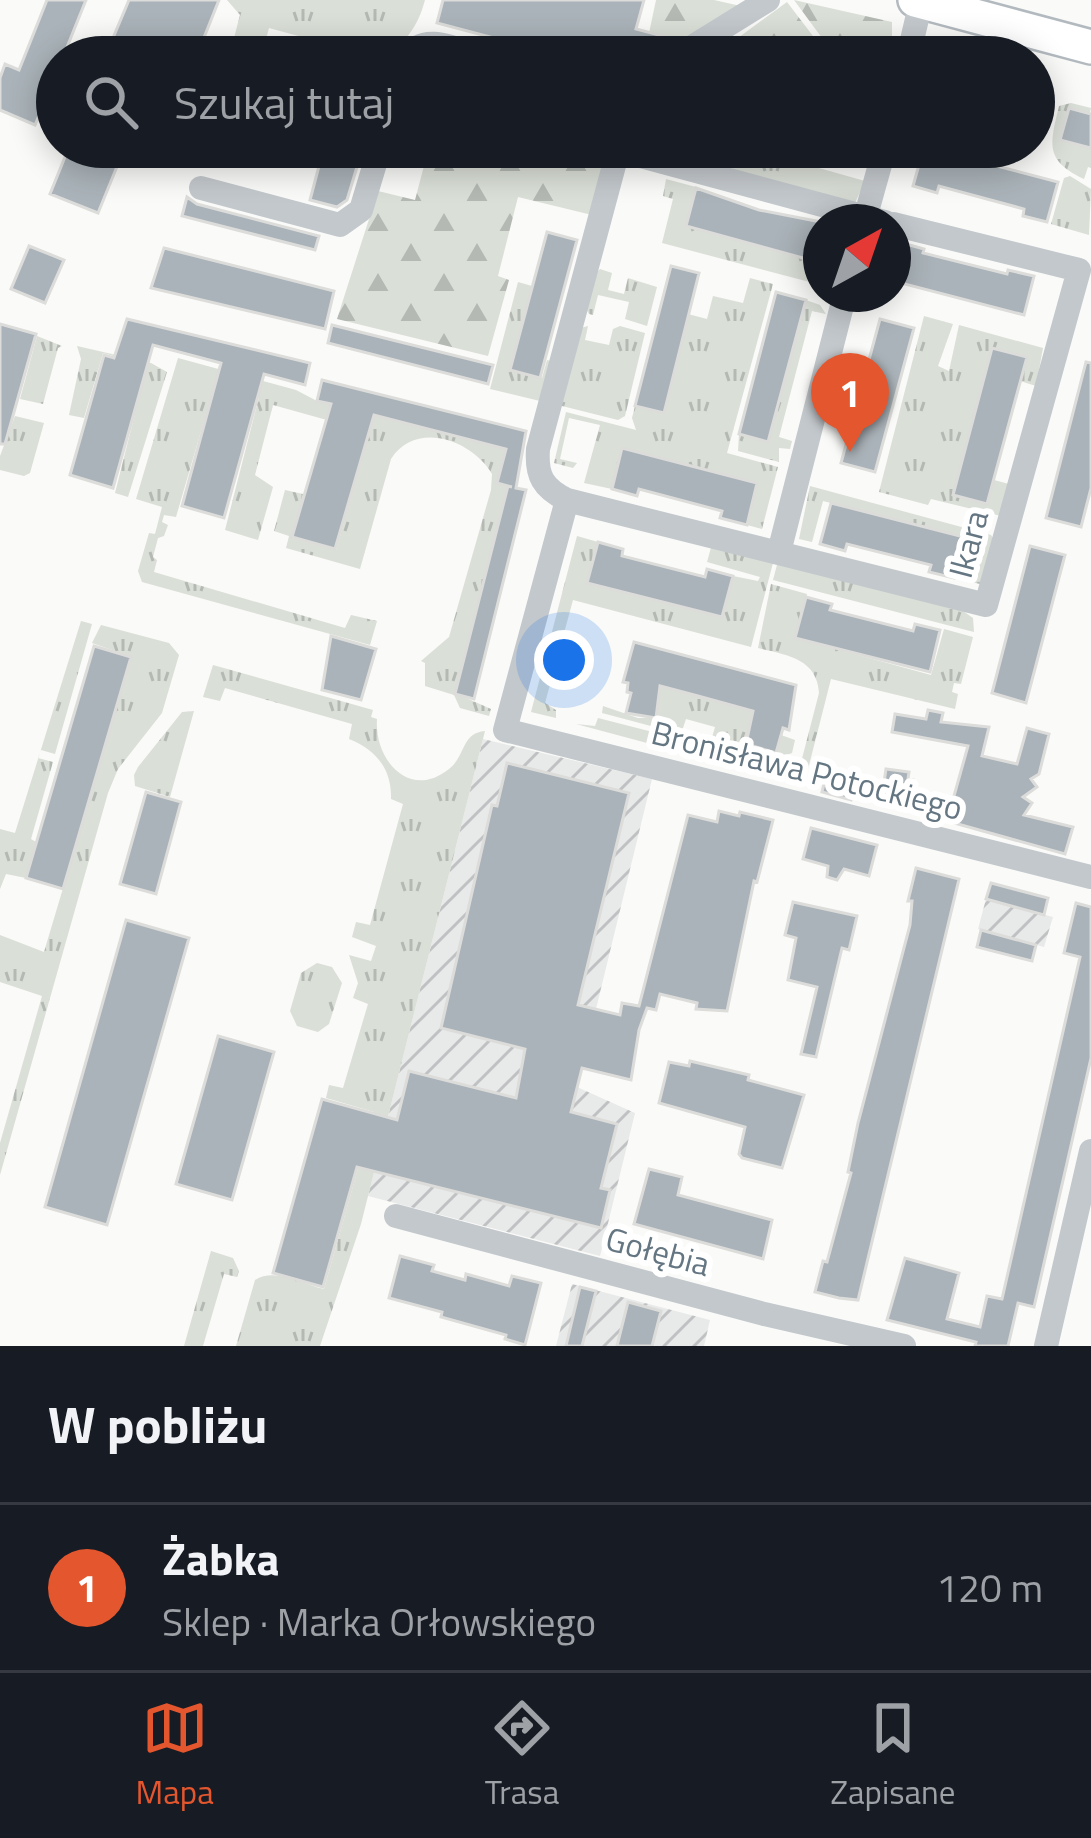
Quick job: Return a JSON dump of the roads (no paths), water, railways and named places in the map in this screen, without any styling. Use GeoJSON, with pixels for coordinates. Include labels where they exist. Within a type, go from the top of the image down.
{"type":"FeatureCollection","features":[{"type":"Feature","properties":{"kind":"main road"},"geometry":{"type":"LineString","coordinates":[[918,1],[1050,36]]}},
{"type":"Feature","properties":{"kind":"main road"},"geometry":{"type":"LineString","coordinates":[[1055,37],[1091,47]]}},
{"type":"Feature","properties":{"kind":"street"},"geometry":{"type":"LineString","coordinates":[[711,36],[771,0]]}},
{"type":"Feature","properties":{"kind":"street"},"geometry":{"type":"LineString","coordinates":[[730,36],[764,13],[771,0]]}},
{"type":"Feature","properties":{"kind":"street"},"geometry":{"type":"LineString","coordinates":[[912,36],[918,1]]}},
{"type":"Feature","properties":{"kind":"street"},"geometry":{"type":"LineString","coordinates":[[201,188],[340,224],[361,210],[374,168]]}},
{"type":"Feature","properties":{"kind":"street","name":"Ikara"},"geometry":{"type":"LineString","coordinates":[[615,168],[603,235],[546,418],[536,468],[542,483],[567,500],[986,605],[1061,353],[1079,270],[911,229]]}},
{"type":"Feature","properties":{"kind":"street","name":"Ikara"},"geometry":{"type":"LineString","coordinates":[[686,168],[816,204]]}},
{"type":"Feature","properties":{"kind":"street"},"geometry":{"type":"LineString","coordinates":[[879,204],[883,168]]}},
{"type":"Feature","properties":{"kind":"street"},"geometry":{"type":"LineString","coordinates":[[779,552],[837,312]]}},
{"type":"Feature","properties":{"kind":"street","name":"Bronisława Potockiego"},"geometry":{"type":"LineString","coordinates":[[567,500],[505,730],[1091,877]]}},
{"type":"Feature","properties":{"kind":"street"},"geometry":{"type":"LineString","coordinates":[[1046,1346],[1091,1151]]}},
{"type":"Feature","properties":{"kind":"street","name":"Gołębia"},"geometry":{"type":"LineString","coordinates":[[396,1216],[764,1314],[904,1346]]}},
{"type":"Feature","properties":{"kind":"place","name":"Żabka"},"geometry":{"type":"Point","coordinates":[850,452]}}]}
